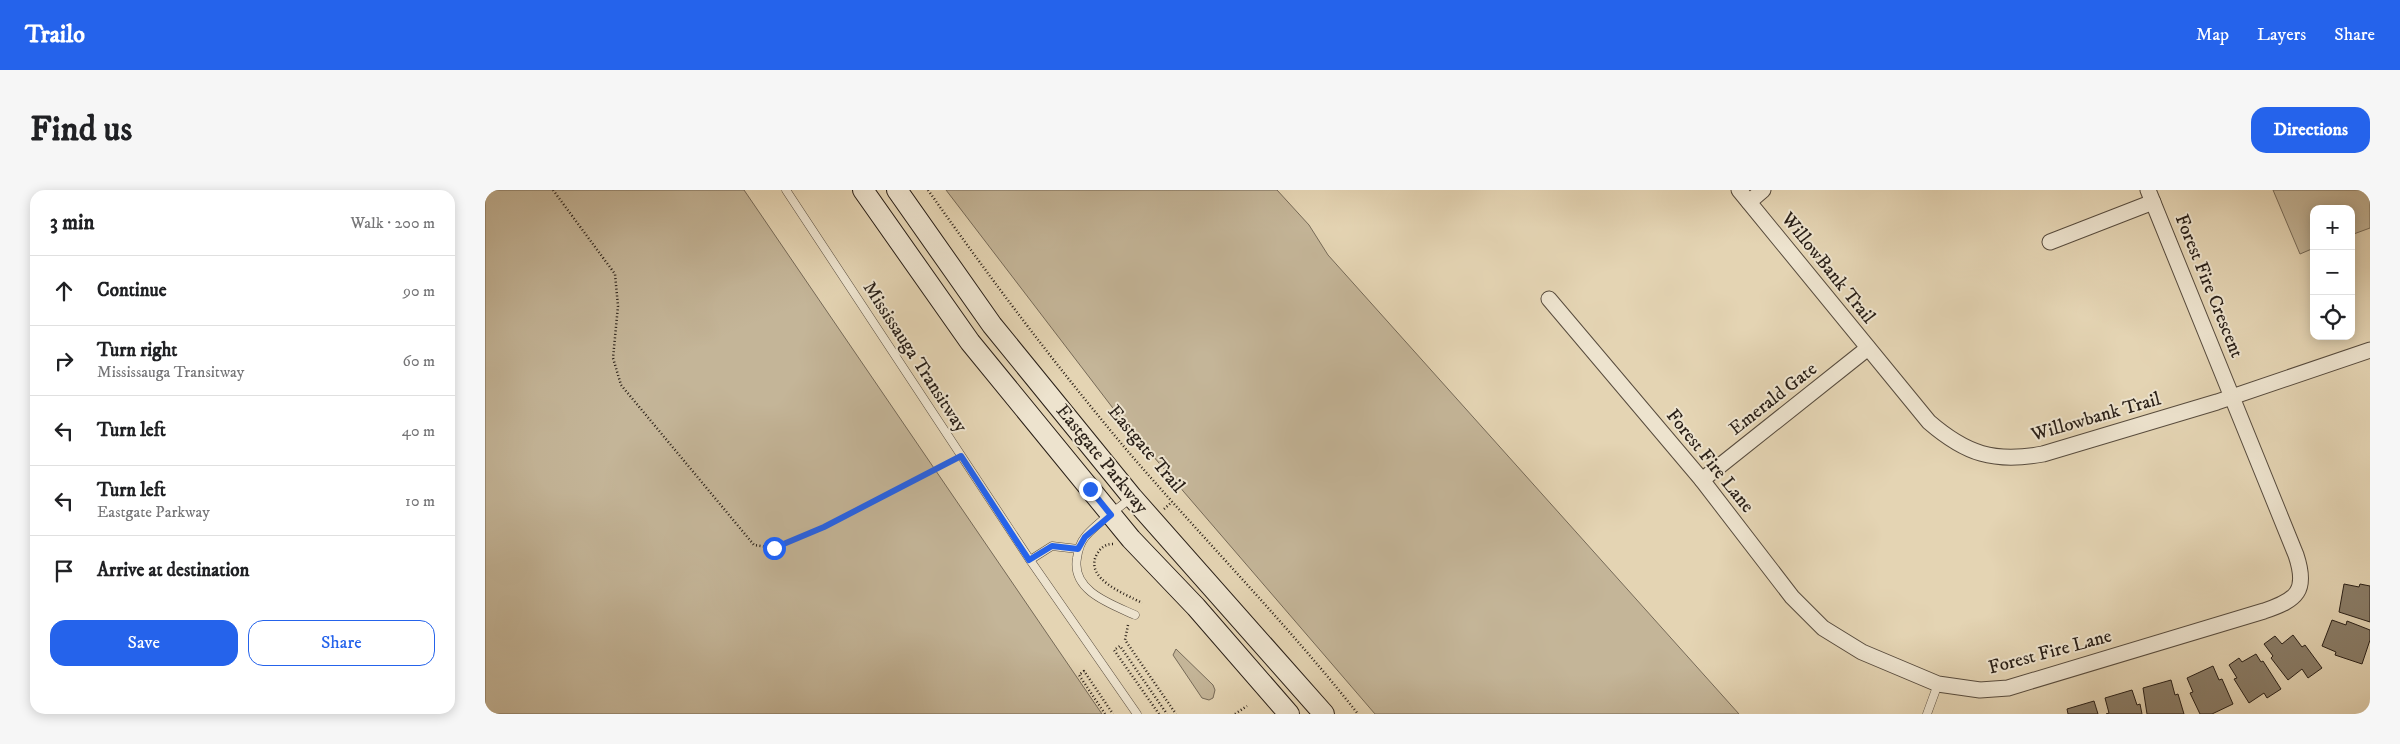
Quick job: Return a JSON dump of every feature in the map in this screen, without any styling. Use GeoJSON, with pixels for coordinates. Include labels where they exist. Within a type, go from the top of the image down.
{"type":"FeatureCollection","features":[{"type":"Feature","properties":{"kind":"main road","name":"Eastgate Parkway"},"geometry":{"type":"LineString","coordinates":[[863,190],[969,342],[1111,515],[1289,714]]}},
{"type":"Feature","properties":{"kind":"main road","name":"Eastgate Parkway"},"geometry":{"type":"LineString","coordinates":[[897,190],[992,325],[1132,497],[1324,714]]}},
{"type":"Feature","properties":{"kind":"street"},"geometry":{"type":"LineString","coordinates":[[1744,196],[1763,190]]}},
{"type":"Feature","properties":{"kind":"street","name":"WillowBank Trail"},"geometry":{"type":"LineString","coordinates":[[1744,196],[1868,348]]}},
{"type":"Feature","properties":{"kind":"street"},"geometry":{"type":"LineString","coordinates":[[2050,242],[2151,196]]}},
{"type":"Feature","properties":{"kind":"street","name":"Forest Fire Crescent"},"geometry":{"type":"LineString","coordinates":[[2151,196],[2232,397]]}},
{"type":"Feature","properties":{"kind":"street","name":"Forest Fire Lane"},"geometry":{"type":"LineString","coordinates":[[1549,299],[1702,480],[1792,597],[1823,628],[1862,652],[1938,684],[1980,690],[2008,688],[2285,604],[2300,589],[2302,574],[2232,397]]}},
{"type":"Feature","properties":{"kind":"street","name":"Willowbank Trail"},"geometry":{"type":"LineString","coordinates":[[1868,348],[1929,422],[1943,434],[1970,451],[1993,458],[2018,459],[2043,454],[2232,397],[2370,350]]}},
{"type":"Feature","properties":{"kind":"street","name":"Emerald Gate"},"geometry":{"type":"LineString","coordinates":[[1702,480],[1868,348]]}},
{"type":"Feature","properties":{"kind":"lane","name":"Mississauga Transitway"},"geometry":{"type":"LineString","coordinates":[[786,190],[1029,560],[1137,714]]}},
{"type":"Feature","properties":{"kind":"lane"},"geometry":{"type":"LineString","coordinates":[[1132,497],[1085,537],[1078,549],[1076,565],[1081,582],[1092,594],[1135,615]]}},
{"type":"Feature","properties":{"kind":"lane"},"geometry":{"type":"LineString","coordinates":[[1029,560],[1052,546],[1078,549]]}},
{"type":"Feature","properties":{"kind":"lane"},"geometry":{"type":"LineString","coordinates":[[1927,714],[1938,684]]}},
{"type":"Feature","properties":{"kind":"path"},"geometry":{"type":"LineString","coordinates":[[553,190],[615,274],[618,306],[613,358],[621,384],[754,545],[774,548],[824,527],[961,456]]}},
{"type":"Feature","properties":{"kind":"path","name":"Eastgate Trail"},"geometry":{"type":"LineString","coordinates":[[928,190],[1043,348],[1173,502],[1269,608],[1358,714]]}},
{"type":"Feature","properties":{"kind":"path"},"geometry":{"type":"LineString","coordinates":[[1161,512],[1173,502]]}},
{"type":"Feature","properties":{"kind":"path"},"geometry":{"type":"LineString","coordinates":[[1117,544],[1101,548],[1096,556],[1094,565],[1097,574],[1104,581],[1142,603]]}},
{"type":"Feature","properties":{"kind":"path"},"geometry":{"type":"LineString","coordinates":[[1128,625],[1125,640],[1176,714]]}},
{"type":"Feature","properties":{"kind":"path"},"geometry":{"type":"LineString","coordinates":[[1159,714],[1114,650],[1120,646],[1167,714]]}},
{"type":"Feature","properties":{"kind":"path"},"geometry":{"type":"LineString","coordinates":[[1105,714],[1079,675],[1084,671],[1113,714]]}},
{"type":"Feature","properties":{"kind":"path"},"geometry":{"type":"LineString","coordinates":[[1235,714],[1247,706]]}},
{"type":"Feature","properties":{"kind":"shaded area"},"geometry":{"type":"Polygon","coordinates":[[[485,190],[744,190],[1102,714],[485,714],[485,190]]]}},
{"type":"Feature","properties":{"kind":"shaded area"},"geometry":{"type":"Polygon","coordinates":[[[946,190],[1277,190],[1309,225],[1328,255],[1739,714],[1375,714],[1122,420],[946,190]]]}},
{"type":"Feature","properties":{"kind":"shaded area"},"geometry":{"type":"Polygon","coordinates":[[[2273,190],[2370,190],[2370,228],[2355,234],[2355,205],[2310,205],[2310,250],[2300,254],[2273,190]]]}},
{"type":"Feature","properties":{"kind":"shaded area"},"geometry":{"type":"Polygon","coordinates":[[[1176,649],[1213,685],[1215,690],[1213,698],[1209,700],[1202,698],[1173,655],[1176,649]]]}},
{"type":"Feature","properties":{"kind":"building"},"geometry":{"type":"Polygon","coordinates":[[[2344,584],[2359,587],[2360,584],[2370,586],[2370,622],[2339,612],[2344,584]]]}},
{"type":"Feature","properties":{"kind":"building"},"geometry":{"type":"Polygon","coordinates":[[[2332,620],[2346,625],[2347,621],[2370,630],[2370,640],[2362,664],[2335,655],[2336,652],[2322,646],[2332,620]]]}},
{"type":"Feature","properties":{"kind":"building"},"geometry":{"type":"Polygon","coordinates":[[[2293,635],[2302,647],[2305,645],[2322,668],[2308,678],[2302,669],[2288,680],[2271,658],[2273,656],[2264,644],[2275,636],[2282,644],[2293,635]]]}},
{"type":"Feature","properties":{"kind":"building"},"geometry":{"type":"Polygon","coordinates":[[[2256,654],[2261,662],[2263,661],[2281,689],[2267,698],[2264,693],[2249,703],[2234,679],[2237,678],[2229,665],[2239,658],[2242,662],[2256,654]]]}},
{"type":"Feature","properties":{"kind":"building"},"geometry":{"type":"Polygon","coordinates":[[[2213,666],[2219,680],[2222,679],[2233,704],[2212,714],[2200,714],[2190,693],[2193,692],[2187,678],[2213,666]]]}},
{"type":"Feature","properties":{"kind":"building"},"geometry":{"type":"Polygon","coordinates":[[[2171,680],[2175,695],[2178,694],[2184,714],[2147,714],[2143,688],[2171,680]]]}},
{"type":"Feature","properties":{"kind":"building"},"geometry":{"type":"Polygon","coordinates":[[[2132,690],[2137,705],[2140,704],[2142,714],[2106,714],[2109,713],[2105,698],[2132,690]]]}},
{"type":"Feature","properties":{"kind":"building"},"geometry":{"type":"Polygon","coordinates":[[[2094,701],[2098,714],[2068,714],[2067,709],[2094,701]]]}},
{"type":"Feature","properties":{"kind":"route"},"geometry":{"type":"LineString","coordinates":[[774,548],[824,527],[961,456],[1029,560],[1052,546],[1078,549],[1085,537],[1111,515],[1090,489]]}}]}
